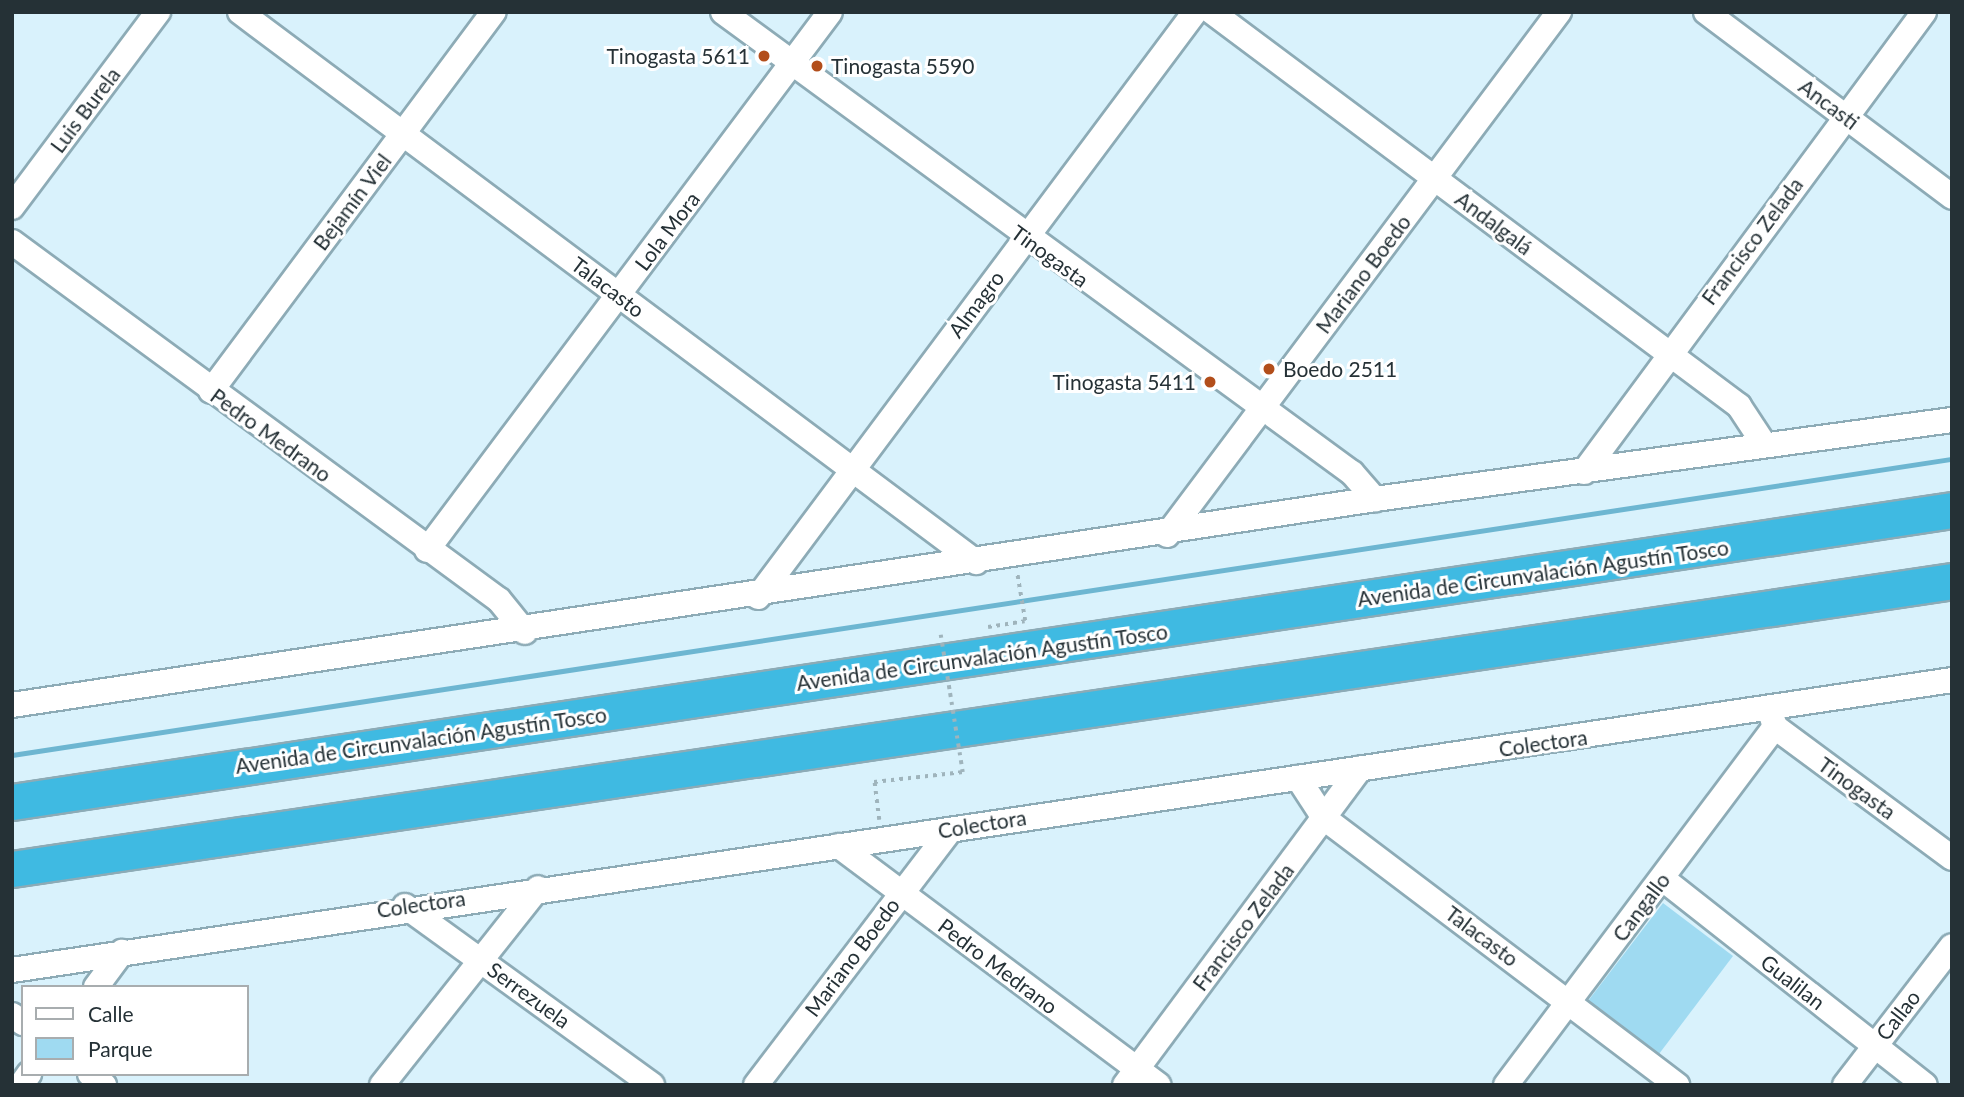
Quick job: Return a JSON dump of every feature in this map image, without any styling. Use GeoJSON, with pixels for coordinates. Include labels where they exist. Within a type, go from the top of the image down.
{"type":"FeatureCollection","features":[{"type":"Feature","properties":{"kind":"highway","name":"Avenida de Circunvalación Agustín Tosco"},"geometry":{"type":"LineString","coordinates":[[12,802],[1952,510]]}},
{"type":"Feature","properties":{"kind":"highway"},"geometry":{"type":"LineString","coordinates":[[12,869],[1952,581]]}},
{"type":"Feature","properties":{"kind":"street","name":"Luis Burela"},"geometry":{"type":"LineString","coordinates":[[12,207],[158,12]]}},
{"type":"Feature","properties":{"kind":"street","name":"Talacasto"},"geometry":{"type":"LineString","coordinates":[[240,12],[976,562]]}},
{"type":"Feature","properties":{"kind":"street","name":"Bejamín Viel"},"geometry":{"type":"LineString","coordinates":[[211,391],[494,12]]}},
{"type":"Feature","properties":{"kind":"street","name":"Tinogasta"},"geometry":{"type":"LineString","coordinates":[[723,12],[1026,238],[1352,473],[1375,499]]}},
{"type":"Feature","properties":{"kind":"street","name":"Lola Mora"},"geometry":{"type":"LineString","coordinates":[[427,550],[830,12]]}},
{"type":"Feature","properties":{"kind":"street","name":"Almagro"},"geometry":{"type":"LineString","coordinates":[[758,597],[1195,12]]}},
{"type":"Feature","properties":{"kind":"street","name":"Andalgalá"},"geometry":{"type":"LineString","coordinates":[[1212,12],[1739,407],[1764,444]]}},
{"type":"Feature","properties":{"kind":"street","name":"Mariano Boedo"},"geometry":{"type":"LineString","coordinates":[[1167,536],[1559,12]]}},
{"type":"Feature","properties":{"kind":"street","name":"Ancasti"},"geometry":{"type":"LineString","coordinates":[[1706,12],[1952,197]]}},
{"type":"Feature","properties":{"kind":"street","name":"Francisco Zelada"},"geometry":{"type":"LineString","coordinates":[[1584,472],[1668,354],[1924,12]]}},
{"type":"Feature","properties":{"kind":"street","name":"Pedro Medrano"},"geometry":{"type":"LineString","coordinates":[[12,242],[427,550],[499,600],[526,632]]}},
{"type":"Feature","properties":{"kind":"street"},"geometry":{"type":"LineString","coordinates":[[12,705],[526,632],[976,562],[1167,536],[1375,499],[1952,420]]}},
{"type":"Feature","properties":{"kind":"street","name":"Colectora"},"geometry":{"type":"LineString","coordinates":[[12,970],[405,906],[839,846],[1360,769],[1773,719],[1952,680]]}},
{"type":"Feature","properties":{"kind":"street","name":"Tinogasta"},"geometry":{"type":"LineString","coordinates":[[1773,719],[1952,858]]}},
{"type":"Feature","properties":{"kind":"street","name":"Cangallo"},"geometry":{"type":"LineString","coordinates":[[1506,1085],[1662,879],[1773,719]]}},
{"type":"Feature","properties":{"kind":"street","name":"Francisco Zelada"},"geometry":{"type":"LineString","coordinates":[[1131,1077],[1360,769]]}},
{"type":"Feature","properties":{"kind":"street","name":"Talacasto"},"geometry":{"type":"LineString","coordinates":[[1298,778],[1324,818],[1677,1085]]}},
{"type":"Feature","properties":{"kind":"street","name":"Mariano Boedo"},"geometry":{"type":"LineString","coordinates":[[756,1085],[950,830]]}},
{"type":"Feature","properties":{"kind":"street","name":"Pedro Medrano"},"geometry":{"type":"LineString","coordinates":[[839,846],[901,892],[1131,1077],[1158,1085]]}},
{"type":"Feature","properties":{"kind":"street","name":"Gualilan"},"geometry":{"type":"LineString","coordinates":[[1662,879],[1925,1085]]}},
{"type":"Feature","properties":{"kind":"street"},"geometry":{"type":"LineString","coordinates":[[382,1085],[538,888]]}},
{"type":"Feature","properties":{"kind":"street","name":"Serrezuela"},"geometry":{"type":"LineString","coordinates":[[405,906],[652,1085]]}},
{"type":"Feature","properties":{"kind":"street","name":"Callao"},"geometry":{"type":"LineString","coordinates":[[1845,1085],[1952,946]]}},
{"type":"Feature","properties":{"kind":"street"},"geometry":{"type":"LineString","coordinates":[[97,985],[122,952]]}},
{"type":"Feature","properties":{"kind":"path"},"geometry":{"type":"LineString","coordinates":[[977,629],[1024,621],[1015,573],[1028,571]]}},
{"type":"Feature","properties":{"kind":"path"},"geometry":{"type":"LineString","coordinates":[[890,821],[879,823],[874,782],[963,772],[942,635],[953,633]]}},
{"type":"Feature","properties":{"kind":"green space"},"geometry":{"type":"Polygon","coordinates":[[[1663,903],[1733,956],[1659,1054],[1588,1001],[1663,903]]]}},
{"type":"Feature","properties":{"kind":"waterway"},"geometry":{"type":"LineString","coordinates":[[12,755],[1952,459]]}},
{"type":"Feature","properties":{"kind":"place","name":"Tinogasta 5611"},"geometry":{"type":"Point","coordinates":[764,56]}},
{"type":"Feature","properties":{"kind":"place","name":"Tinogasta 5590"},"geometry":{"type":"Point","coordinates":[817,66]}},
{"type":"Feature","properties":{"kind":"place","name":"Boedo 2511"},"geometry":{"type":"Point","coordinates":[1269,369]}},
{"type":"Feature","properties":{"kind":"place","name":"Tinogasta 5411"},"geometry":{"type":"Point","coordinates":[1210,382]}}]}
